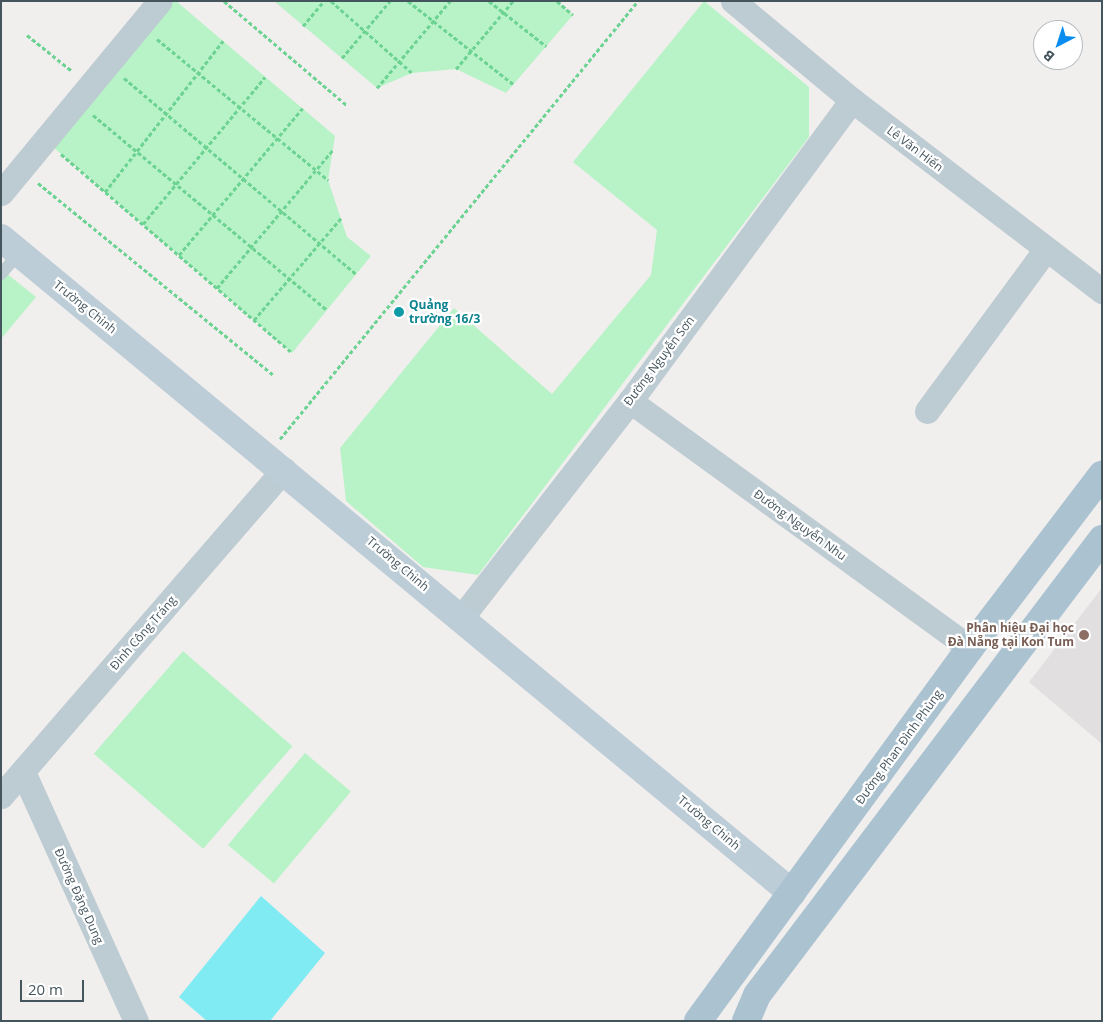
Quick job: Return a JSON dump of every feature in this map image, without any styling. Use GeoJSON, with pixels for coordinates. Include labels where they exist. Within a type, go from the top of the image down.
{"type":"FeatureCollection","features":[{"type":"Feature","properties":{"kind":"main road","name":"Đường Phan Đình Phùng"},"geometry":{"type":"LineString","coordinates":[[698,1021],[859,803],[970,648],[1102,475]]}},
{"type":"Feature","properties":{"kind":"main road"},"geometry":{"type":"LineString","coordinates":[[746,1021],[757,995],[1102,539]]}},
{"type":"Feature","properties":{"kind":"main road"},"geometry":{"type":"LineString","coordinates":[[859,803],[886,825]]}},
{"type":"Feature","properties":{"kind":"street"},"geometry":{"type":"LineString","coordinates":[[1,193],[160,1]]}},
{"type":"Feature","properties":{"kind":"street","name":"Lê Văn Hiến"},"geometry":{"type":"LineString","coordinates":[[733,1],[852,100],[1102,291]]}},
{"type":"Feature","properties":{"kind":"street","name":"Đường Nguyễn Sơn"},"geometry":{"type":"LineString","coordinates":[[461,618],[630,401],[852,100]]}},
{"type":"Feature","properties":{"kind":"street","name":"Trường Chinh"},"geometry":{"type":"LineString","coordinates":[[10,245],[275,462],[792,893]]}},
{"type":"Feature","properties":{"kind":"street"},"geometry":{"type":"LineString","coordinates":[[927,411],[1046,249]]}},
{"type":"Feature","properties":{"kind":"street","name":"Đường Nguyễn Nhu"},"geometry":{"type":"LineString","coordinates":[[630,401],[970,648]]}},
{"type":"Feature","properties":{"kind":"street","name":"Đinh Công Tráng"},"geometry":{"type":"LineString","coordinates":[[1,796],[23,772],[275,462]]}},
{"type":"Feature","properties":{"kind":"street","name":"Đường Đặng Dung"},"geometry":{"type":"LineString","coordinates":[[23,772],[136,1021]]}},
{"type":"Feature","properties":{"kind":"lane"},"geometry":{"type":"LineString","coordinates":[[1,274],[10,245]]}},
{"type":"Feature","properties":{"kind":"path"},"geometry":{"type":"LineString","coordinates":[[224,1],[348,106]]}},
{"type":"Feature","properties":{"kind":"path"},"geometry":{"type":"LineString","coordinates":[[303,26],[324,1]]}},
{"type":"Feature","properties":{"kind":"path"},"geometry":{"type":"LineString","coordinates":[[331,1],[401,60],[412,73]]}},
{"type":"Feature","properties":{"kind":"path"},"geometry":{"type":"LineString","coordinates":[[342,58],[390,1]]}},
{"type":"Feature","properties":{"kind":"path"},"geometry":{"type":"LineString","coordinates":[[408,1],[513,84]]}},
{"type":"Feature","properties":{"kind":"path"},"geometry":{"type":"LineString","coordinates":[[378,88],[450,1]]}},
{"type":"Feature","properties":{"kind":"path"},"geometry":{"type":"LineString","coordinates":[[489,1],[546,46]]}},
{"type":"Feature","properties":{"kind":"path"},"geometry":{"type":"LineString","coordinates":[[456,69],[513,1]]}},
{"type":"Feature","properties":{"kind":"path"},"geometry":{"type":"LineString","coordinates":[[557,1],[573,15]]}},
{"type":"Feature","properties":{"kind":"path"},"geometry":{"type":"LineString","coordinates":[[275,462],[638,1]]}},
{"type":"Feature","properties":{"kind":"path"},"geometry":{"type":"LineString","coordinates":[[140,26],[328,180]]}},
{"type":"Feature","properties":{"kind":"path"},"geometry":{"type":"LineString","coordinates":[[27,35],[84,94],[135,151],[327,310]]}},
{"type":"Feature","properties":{"kind":"path"},"geometry":{"type":"LineString","coordinates":[[105,192],[135,151],[223,41]]}},
{"type":"Feature","properties":{"kind":"path"},"geometry":{"type":"LineString","coordinates":[[108,64],[356,274]]}},
{"type":"Feature","properties":{"kind":"path"},"geometry":{"type":"LineString","coordinates":[[143,224],[266,76]]}},
{"type":"Feature","properties":{"kind":"path"},"geometry":{"type":"LineString","coordinates":[[179,255],[303,108]]}},
{"type":"Feature","properties":{"kind":"path"},"geometry":{"type":"LineString","coordinates":[[46,140],[292,353]]}},
{"type":"Feature","properties":{"kind":"path"},"geometry":{"type":"LineString","coordinates":[[217,288],[333,150]]}},
{"type":"Feature","properties":{"kind":"path"},"geometry":{"type":"LineString","coordinates":[[21,170],[273,376]]}},
{"type":"Feature","properties":{"kind":"path"},"geometry":{"type":"LineString","coordinates":[[254,320],[341,218]]}},
{"type":"Feature","properties":{"kind":"shaded area","name":"Phân hiệu Đại học Đà Nẵng tại Kon Tum"},"geometry":{"type":"Polygon","coordinates":[[[1102,588],[1102,744],[1029,682],[1102,588]]]}},
{"type":"Feature","properties":{"kind":"green space"},"geometry":{"type":"Polygon","coordinates":[[[160,1],[176,1],[335,136],[328,180],[347,237],[371,256],[292,353],[46,141],[160,1]]]}},
{"type":"Feature","properties":{"kind":"green space"},"geometry":{"type":"Polygon","coordinates":[[[274,1],[556,1],[573,15],[506,93],[456,69],[412,73],[377,88],[274,1]]]}},
{"type":"Feature","properties":{"kind":"green space"},"geometry":{"type":"Polygon","coordinates":[[[704,1],[809,87],[809,137],[478,575],[423,567],[346,501],[340,448],[454,308],[552,394],[651,275],[657,230],[573,162],[704,1]]]}},
{"type":"Feature","properties":{"kind":"green space"},"geometry":{"type":"Polygon","coordinates":[[[1,269],[36,297],[1,339],[1,269]]]}},
{"type":"Feature","properties":{"kind":"green space"},"geometry":{"type":"Polygon","coordinates":[[[183,651],[292,746],[203,849],[94,754],[183,651]]]}},
{"type":"Feature","properties":{"kind":"green space"},"geometry":{"type":"Polygon","coordinates":[[[305,753],[351,792],[274,883],[228,845],[305,753]]]}},
{"type":"Feature","properties":{"kind":"water"},"geometry":{"type":"Polygon","coordinates":[[[261,896],[325,953],[270,1021],[207,1021],[179,997],[261,896]]]}},
{"type":"Feature","properties":{"kind":"place","name":"Quảng trường 16/3"},"geometry":{"type":"Point","coordinates":[399,312]}},
{"type":"Feature","properties":{"kind":"place","name":"Phân hiệu Đại học Đà Nẵng tại Kon Tum"},"geometry":{"type":"Point","coordinates":[1084,635]}}]}
